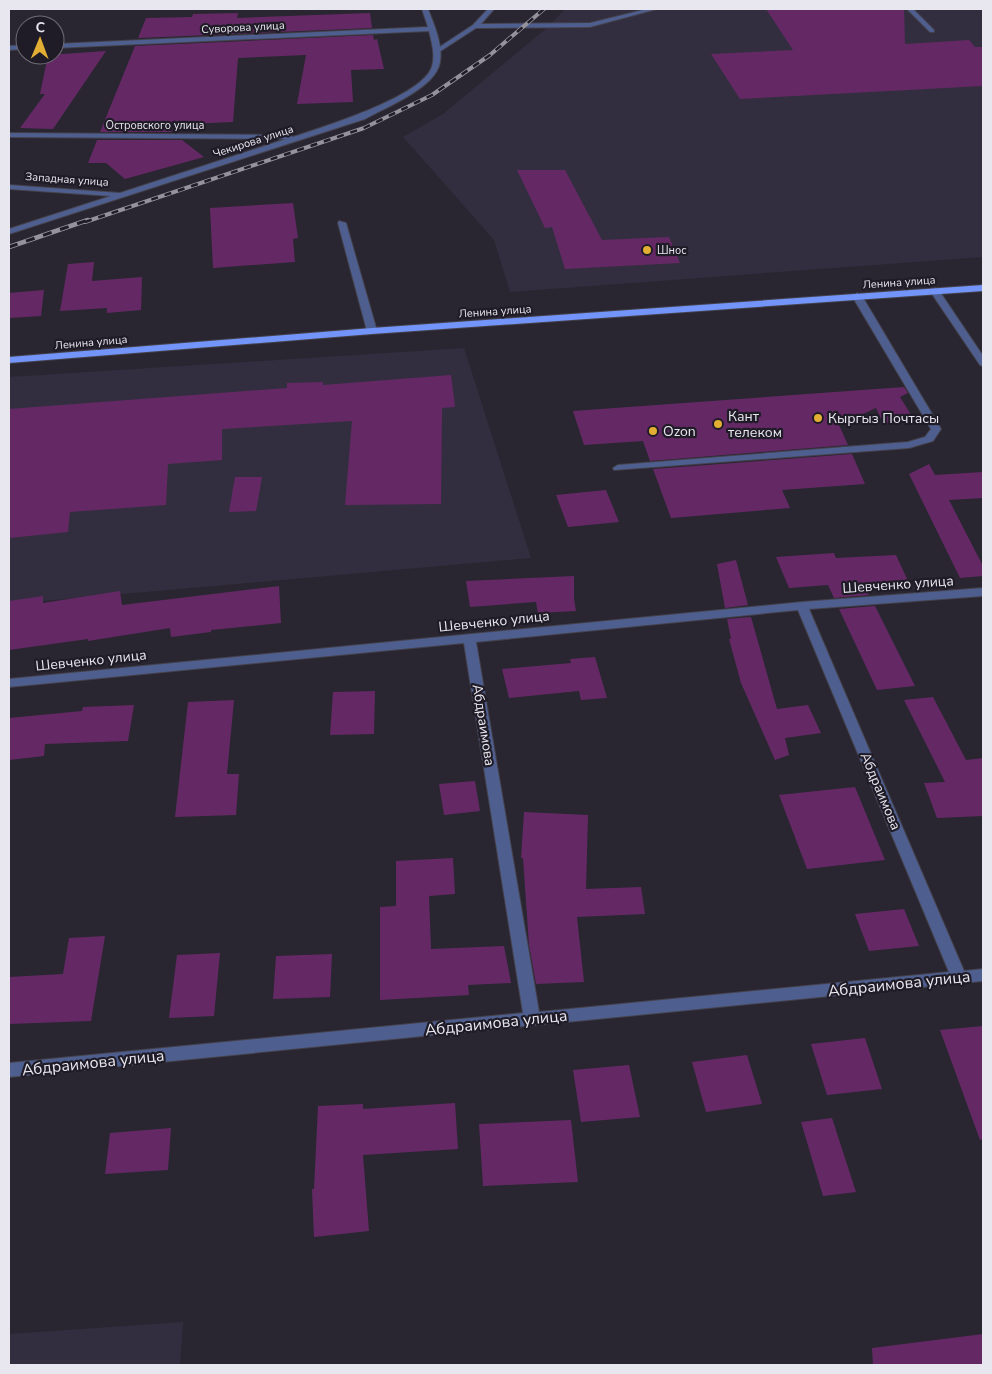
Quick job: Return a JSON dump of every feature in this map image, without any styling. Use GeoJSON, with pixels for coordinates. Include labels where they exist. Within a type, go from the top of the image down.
{"type":"FeatureCollection","features":[{"type":"Feature","properties":{"kind":"main road","name":"Ленина улица"},"geometry":{"type":"LineString","coordinates":[[9,360],[372,331],[983,288]]}},
{"type":"Feature","properties":{"kind":"street","name":"Чекирова улица"},"geometry":{"type":"LineString","coordinates":[[9,232],[362,117],[415,88],[434,71],[437,51],[425,9]]}},
{"type":"Feature","properties":{"kind":"street"},"geometry":{"type":"LineString","coordinates":[[437,51],[475,26],[490,9]]}},
{"type":"Feature","properties":{"kind":"street"},"geometry":{"type":"LineString","coordinates":[[475,26],[590,25],[654,9]]}},
{"type":"Feature","properties":{"kind":"street"},"geometry":{"type":"LineString","coordinates":[[910,9],[932,30]]}},
{"type":"Feature","properties":{"kind":"street","name":"Суворова улица"},"geometry":{"type":"LineString","coordinates":[[65,46],[432,29]]}},
{"type":"Feature","properties":{"kind":"street","name":"Островского улица"},"geometry":{"type":"LineString","coordinates":[[9,135],[301,137]]}},
{"type":"Feature","properties":{"kind":"street","name":"Западная улица"},"geometry":{"type":"LineString","coordinates":[[9,187],[124,195]]}},
{"type":"Feature","properties":{"kind":"street"},"geometry":{"type":"LineString","coordinates":[[342,223],[372,331]]}},
{"type":"Feature","properties":{"kind":"street"},"geometry":{"type":"LineString","coordinates":[[935,291],[983,363]]}},
{"type":"Feature","properties":{"kind":"street"},"geometry":{"type":"LineString","coordinates":[[618,468],[909,446],[929,439],[936,429],[857,296]]}},
{"type":"Feature","properties":{"kind":"street","name":"Шевченко улица"},"geometry":{"type":"LineString","coordinates":[[9,683],[802,606],[983,592]]}},
{"type":"Feature","properties":{"kind":"street","name":"Абдраимова"},"geometry":{"type":"LineString","coordinates":[[802,606],[960,977]]}},
{"type":"Feature","properties":{"kind":"street","name":"Абдраимова"},"geometry":{"type":"LineString","coordinates":[[469,638],[532,1019]]}},
{"type":"Feature","properties":{"kind":"street","name":"Абдраимова улица"},"geometry":{"type":"LineString","coordinates":[[9,1070],[983,975]]}},
{"type":"Feature","properties":{"kind":"shaded area"},"geometry":{"type":"Polygon","coordinates":[[[565,9],[983,9],[983,257],[510,292],[494,240],[403,137],[443,114],[548,27],[565,9]]]}},
{"type":"Feature","properties":{"kind":"shaded area"},"geometry":{"type":"Polygon","coordinates":[[[464,348],[531,558],[9,604],[9,377],[464,348]]]}},
{"type":"Feature","properties":{"kind":"shaded area"},"geometry":{"type":"Polygon","coordinates":[[[183,1322],[180,1365],[9,1365],[9,1334],[183,1322]]]}},
{"type":"Feature","properties":{"kind":"building"},"geometry":{"type":"Polygon","coordinates":[[[766,9],[904,9],[905,44],[969,40],[975,47],[983,47],[983,86],[740,99],[711,54],[793,50],[766,9]]]}},
{"type":"Feature","properties":{"kind":"building"},"geometry":{"type":"Polygon","coordinates":[[[238,13],[237,18],[370,13],[372,28],[138,38],[146,18],[238,13]]]}},
{"type":"Feature","properties":{"kind":"building"},"geometry":{"type":"Polygon","coordinates":[[[373,35],[374,40],[377,39],[384,69],[351,70],[353,102],[297,104],[306,55],[238,58],[233,122],[162,125],[172,132],[100,132],[135,46],[373,35]]]}},
{"type":"Feature","properties":{"kind":"building"},"geometry":{"type":"Polygon","coordinates":[[[106,51],[53,129],[20,128],[45,94],[40,94],[46,65],[65,65],[65,54],[106,51]]]}},
{"type":"Feature","properties":{"kind":"building"},"geometry":{"type":"Polygon","coordinates":[[[97,140],[182,140],[204,157],[125,179],[106,163],[88,163],[97,140]]]}},
{"type":"Feature","properties":{"kind":"building"},"geometry":{"type":"Polygon","coordinates":[[[517,170],[565,170],[602,240],[669,237],[680,263],[565,269],[552,227],[545,228],[517,170]]]}},
{"type":"Feature","properties":{"kind":"building"},"geometry":{"type":"Polygon","coordinates":[[[293,203],[298,238],[293,239],[295,262],[213,268],[210,208],[293,203]]]}},
{"type":"Feature","properties":{"kind":"building"},"geometry":{"type":"Polygon","coordinates":[[[94,262],[92,281],[142,277],[141,310],[107,313],[107,308],[60,311],[68,264],[94,262]]]}},
{"type":"Feature","properties":{"kind":"building"},"geometry":{"type":"Polygon","coordinates":[[[44,290],[41,316],[9,318],[9,293],[44,290]]]}},
{"type":"Feature","properties":{"kind":"building"},"geometry":{"type":"Polygon","coordinates":[[[451,375],[455,407],[442,408],[441,504],[345,505],[352,421],[222,429],[222,460],[168,464],[166,505],[70,512],[68,532],[9,538],[9,409],[287,388],[287,383],[323,382],[323,385],[451,375]]]}},
{"type":"Feature","properties":{"kind":"building"},"geometry":{"type":"Polygon","coordinates":[[[904,387],[908,393],[900,397],[915,421],[883,423],[876,408],[839,425],[848,445],[650,461],[643,441],[584,445],[573,411],[904,387]]]}},
{"type":"Feature","properties":{"kind":"building"},"geometry":{"type":"Polygon","coordinates":[[[852,454],[865,484],[782,490],[790,508],[671,518],[653,469],[852,454]]]}},
{"type":"Feature","properties":{"kind":"building"},"geometry":{"type":"Polygon","coordinates":[[[929,464],[935,475],[983,472],[983,498],[949,500],[983,566],[983,576],[960,578],[909,474],[929,464]]]}},
{"type":"Feature","properties":{"kind":"building"},"geometry":{"type":"Polygon","coordinates":[[[235,477],[262,477],[256,511],[229,512],[235,477]]]}},
{"type":"Feature","properties":{"kind":"building"},"geometry":{"type":"Polygon","coordinates":[[[606,490],[619,522],[568,527],[556,495],[606,490]]]}},
{"type":"Feature","properties":{"kind":"building"},"geometry":{"type":"Polygon","coordinates":[[[834,553],[836,558],[896,555],[908,581],[864,583],[869,595],[834,598],[828,585],[789,588],[776,557],[834,553]]]}},
{"type":"Feature","properties":{"kind":"building"},"geometry":{"type":"Polygon","coordinates":[[[736,560],[748,605],[725,608],[717,564],[736,560]]]}},
{"type":"Feature","properties":{"kind":"building"},"geometry":{"type":"Polygon","coordinates":[[[574,576],[576,611],[538,613],[536,602],[470,607],[466,581],[574,576]]]}},
{"type":"Feature","properties":{"kind":"building"},"geometry":{"type":"Polygon","coordinates":[[[279,586],[281,623],[211,630],[211,632],[171,637],[170,628],[88,641],[88,639],[9,650],[9,601],[43,596],[43,603],[120,591],[122,605],[279,586]]]}},
{"type":"Feature","properties":{"kind":"building"},"geometry":{"type":"Polygon","coordinates":[[[875,606],[915,686],[877,690],[839,609],[875,606]]]}},
{"type":"Feature","properties":{"kind":"building"},"geometry":{"type":"Polygon","coordinates":[[[751,617],[777,709],[808,705],[821,733],[785,738],[789,755],[775,760],[741,683],[729,639],[731,639],[727,619],[751,617]]]}},
{"type":"Feature","properties":{"kind":"building"},"geometry":{"type":"Polygon","coordinates":[[[595,657],[607,698],[581,700],[579,691],[509,698],[502,669],[571,663],[570,659],[595,657]]]}},
{"type":"Feature","properties":{"kind":"building"},"geometry":{"type":"Polygon","coordinates":[[[375,691],[374,734],[330,735],[333,692],[375,691]]]}},
{"type":"Feature","properties":{"kind":"building"},"geometry":{"type":"Polygon","coordinates":[[[933,697],[966,760],[983,758],[983,816],[937,818],[924,783],[945,782],[904,700],[933,697]]]}},
{"type":"Feature","properties":{"kind":"building"},"geometry":{"type":"Polygon","coordinates":[[[234,700],[227,774],[239,774],[236,815],[175,817],[188,702],[234,700]]]}},
{"type":"Feature","properties":{"kind":"building"},"geometry":{"type":"Polygon","coordinates":[[[134,705],[128,741],[45,744],[44,756],[9,760],[9,718],[82,711],[83,707],[134,705]]]}},
{"type":"Feature","properties":{"kind":"building"},"geometry":{"type":"Polygon","coordinates":[[[475,781],[480,811],[444,815],[439,784],[475,781]]]}},
{"type":"Feature","properties":{"kind":"building"},"geometry":{"type":"Polygon","coordinates":[[[855,787],[885,860],[807,869],[779,795],[855,787]]]}},
{"type":"Feature","properties":{"kind":"building"},"geometry":{"type":"Polygon","coordinates":[[[524,812],[588,815],[586,889],[641,887],[645,914],[577,917],[584,982],[536,984],[529,945],[523,858],[521,858],[524,812]]]}},
{"type":"Feature","properties":{"kind":"building"},"geometry":{"type":"Polygon","coordinates":[[[453,858],[455,894],[429,896],[431,949],[504,946],[511,983],[468,985],[469,995],[380,1000],[380,907],[396,906],[396,861],[453,858]]]}},
{"type":"Feature","properties":{"kind":"building"},"geometry":{"type":"Polygon","coordinates":[[[904,909],[919,946],[869,951],[855,914],[904,909]]]}},
{"type":"Feature","properties":{"kind":"building"},"geometry":{"type":"Polygon","coordinates":[[[105,936],[91,1021],[9,1024],[9,977],[63,974],[69,938],[105,936]]]}},
{"type":"Feature","properties":{"kind":"building"},"geometry":{"type":"Polygon","coordinates":[[[220,953],[214,1016],[169,1018],[177,955],[220,953]]]}},
{"type":"Feature","properties":{"kind":"building"},"geometry":{"type":"Polygon","coordinates":[[[332,954],[330,997],[273,999],[276,956],[332,954]]]}},
{"type":"Feature","properties":{"kind":"building"},"geometry":{"type":"Polygon","coordinates":[[[983,1026],[983,1139],[980,1140],[940,1030],[983,1026]]]}},
{"type":"Feature","properties":{"kind":"building"},"geometry":{"type":"Polygon","coordinates":[[[865,1038],[882,1089],[827,1095],[811,1044],[865,1038]]]}},
{"type":"Feature","properties":{"kind":"building"},"geometry":{"type":"Polygon","coordinates":[[[747,1055],[762,1104],[706,1112],[692,1062],[747,1055]]]}},
{"type":"Feature","properties":{"kind":"building"},"geometry":{"type":"Polygon","coordinates":[[[629,1065],[640,1117],[581,1122],[573,1070],[629,1065]]]}},
{"type":"Feature","properties":{"kind":"building"},"geometry":{"type":"Polygon","coordinates":[[[455,1103],[458,1149],[363,1155],[369,1231],[314,1237],[312,1189],[314,1189],[318,1106],[363,1104],[363,1109],[455,1103]]]}},
{"type":"Feature","properties":{"kind":"building"},"geometry":{"type":"Polygon","coordinates":[[[832,1118],[856,1192],[823,1196],[801,1122],[832,1118]]]}},
{"type":"Feature","properties":{"kind":"building"},"geometry":{"type":"Polygon","coordinates":[[[571,1120],[578,1182],[483,1186],[479,1124],[571,1120]]]}},
{"type":"Feature","properties":{"kind":"building"},"geometry":{"type":"Polygon","coordinates":[[[171,1128],[168,1170],[105,1174],[110,1133],[171,1128]]]}},
{"type":"Feature","properties":{"kind":"building"},"geometry":{"type":"Polygon","coordinates":[[[983,1334],[983,1365],[873,1365],[872,1348],[983,1334]]]}},
{"type":"Feature","properties":{"kind":"railway"},"geometry":{"type":"LineString","coordinates":[[85,222],[364,128],[432,95],[490,55],[544,9]]}},
{"type":"Feature","properties":{"kind":"railway"},"geometry":{"type":"LineString","coordinates":[[9,247],[88,220]]}},
{"type":"Feature","properties":{"kind":"place","name":"Шнос"},"geometry":{"type":"Point","coordinates":[647,250]}},
{"type":"Feature","properties":{"kind":"place","name":"Кыргыз Почтасы"},"geometry":{"type":"Point","coordinates":[818,418]}},
{"type":"Feature","properties":{"kind":"place","name":"Кант телеком"},"geometry":{"type":"Point","coordinates":[718,424]}},
{"type":"Feature","properties":{"kind":"place","name":"Ozon"},"geometry":{"type":"Point","coordinates":[653,431]}}]}
